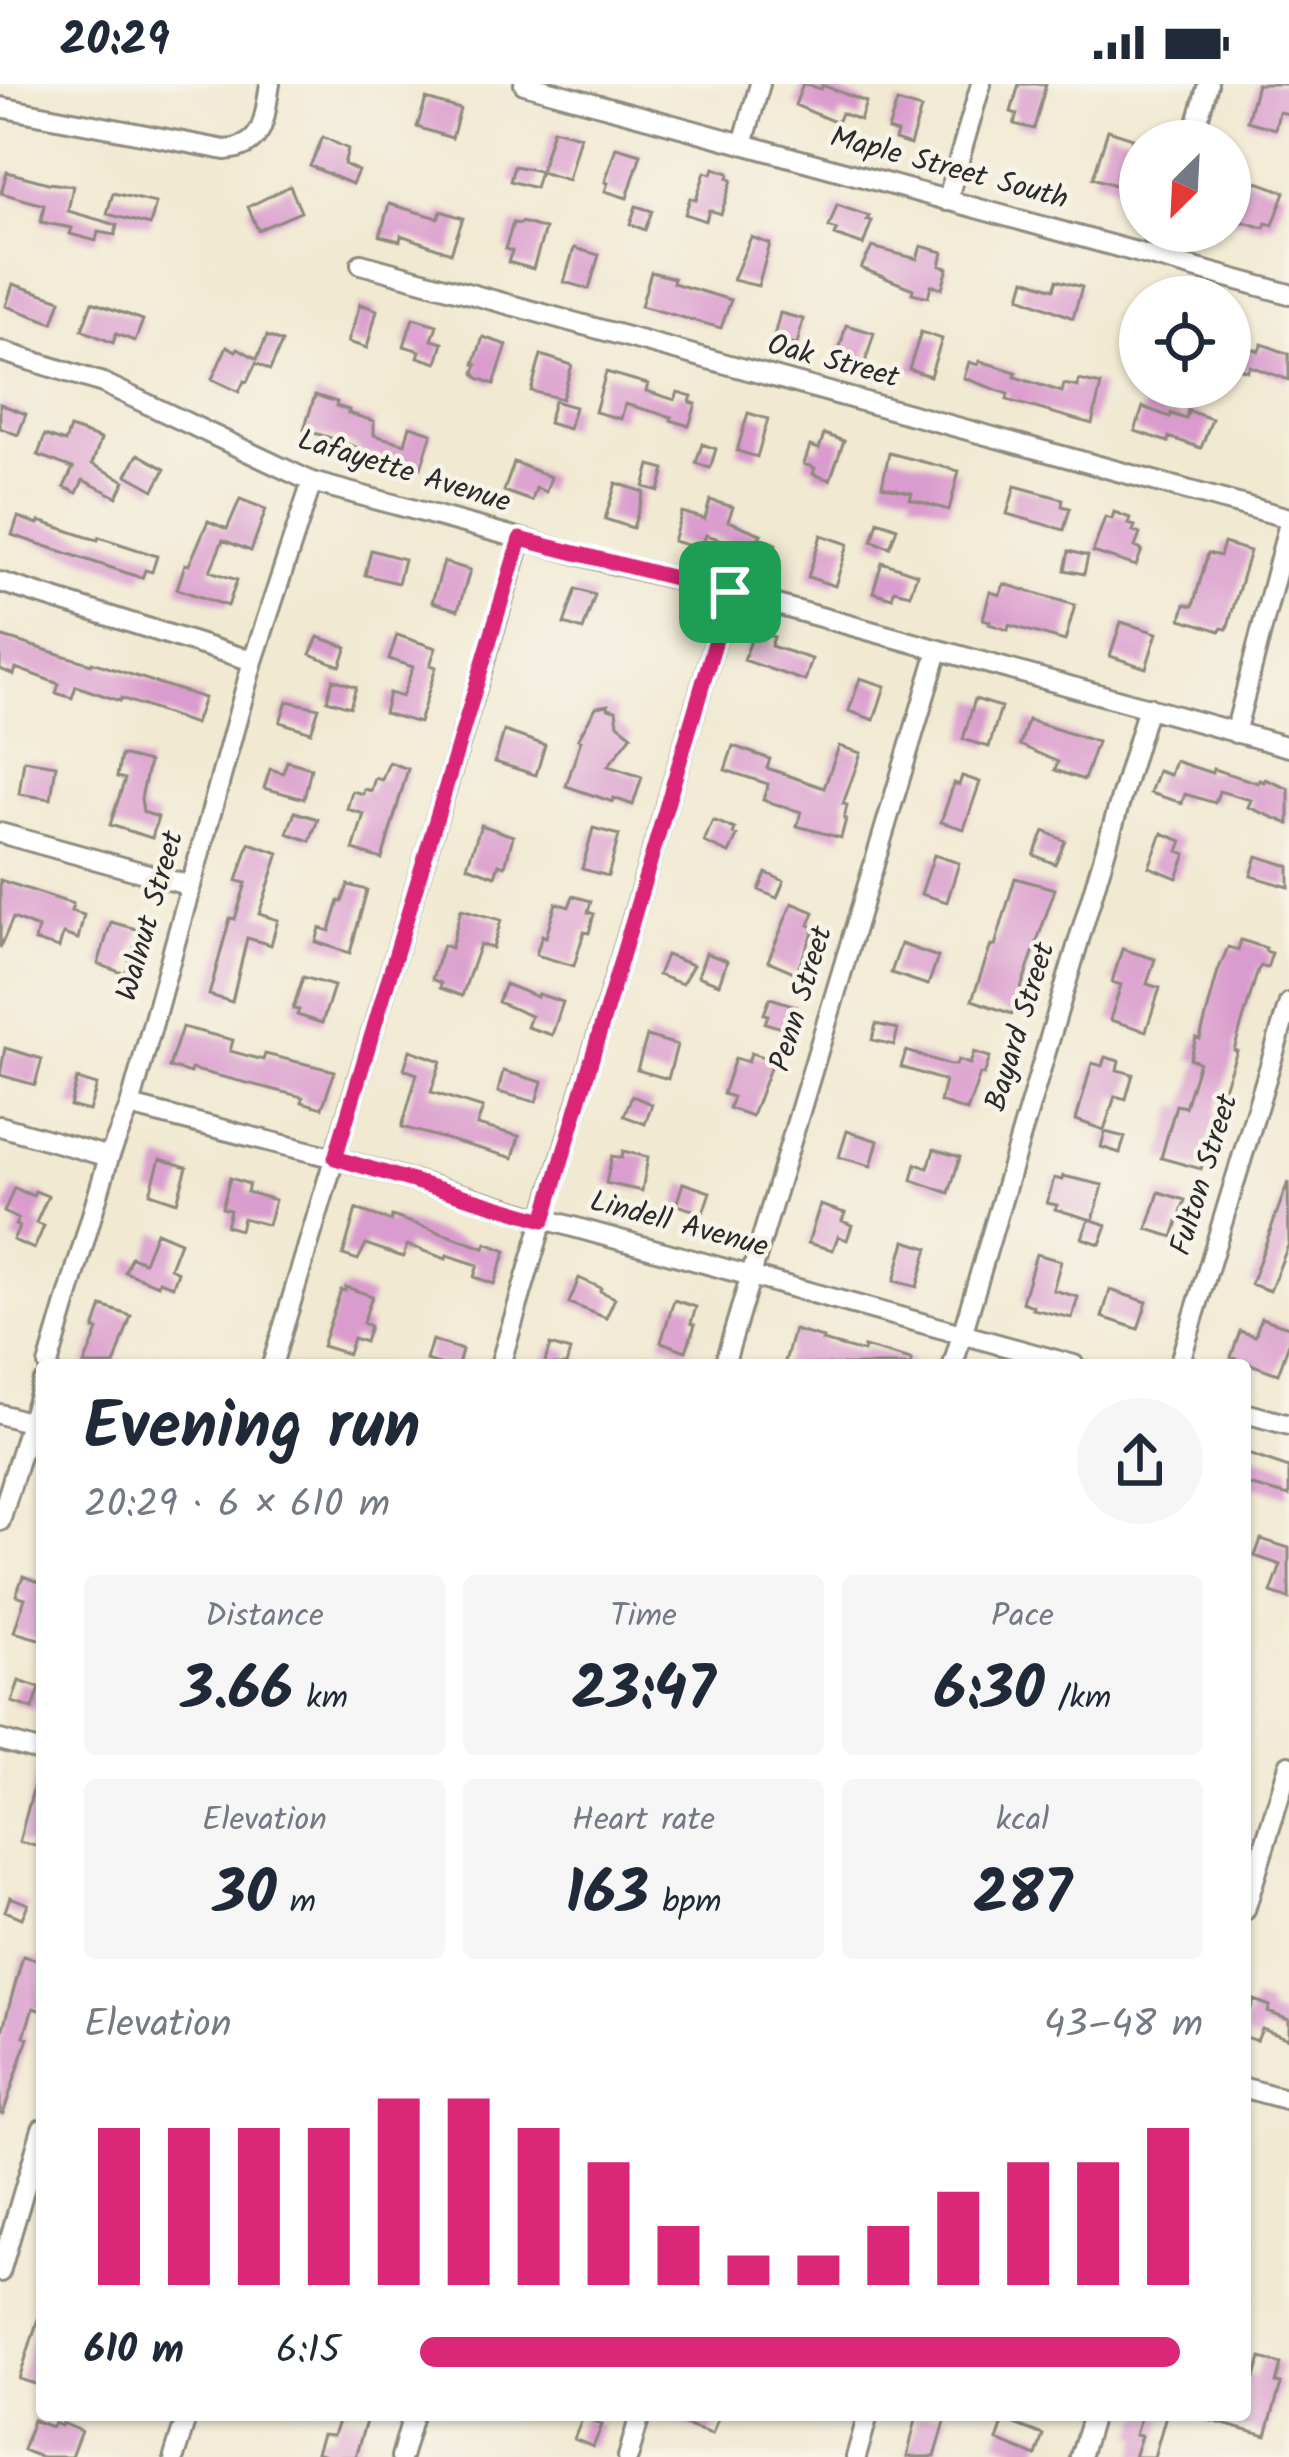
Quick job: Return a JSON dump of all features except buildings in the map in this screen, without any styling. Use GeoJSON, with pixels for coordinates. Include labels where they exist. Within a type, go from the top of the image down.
{"type":"FeatureCollection","features":[{"type":"Feature","properties":{"kind":"street"},"geometry":{"type":"LineString","coordinates":[[0,107],[211,150],[240,149],[257,138],[270,84]]}},
{"type":"Feature","properties":{"kind":"street","name":"Maple Street South"},"geometry":{"type":"LineString","coordinates":[[526,84],[1289,295]]}},
{"type":"Feature","properties":{"kind":"street"},"geometry":{"type":"LineString","coordinates":[[743,144],[760,84]]}},
{"type":"Feature","properties":{"kind":"street"},"geometry":{"type":"LineString","coordinates":[[947,200],[981,84]]}},
{"type":"Feature","properties":{"kind":"street"},"geometry":{"type":"LineString","coordinates":[[1198,120],[1208,84]]}},
{"type":"Feature","properties":{"kind":"street"},"geometry":{"type":"LineString","coordinates":[[1159,258],[1161,252]]}},
{"type":"Feature","properties":{"kind":"street","name":"Oak Street"},"geometry":{"type":"LineString","coordinates":[[362,264],[1289,520]]}},
{"type":"Feature","properties":{"kind":"street","name":"Lafayette Avenue"},"geometry":{"type":"LineString","coordinates":[[0,351],[103,383],[313,482],[1289,748]]}},
{"type":"Feature","properties":{"kind":"street","name":"Walnut Street"},"geometry":{"type":"LineString","coordinates":[[50,1359],[109,1157],[130,1106],[253,661],[313,482]]}},
{"type":"Feature","properties":{"kind":"street"},"geometry":{"type":"LineString","coordinates":[[1235,733],[1289,520]]}},
{"type":"Feature","properties":{"kind":"street"},"geometry":{"type":"LineString","coordinates":[[274,1359],[520,539]]}},
{"type":"Feature","properties":{"kind":"street"},"geometry":{"type":"LineString","coordinates":[[0,582],[253,661]]}},
{"type":"Feature","properties":{"kind":"street"},"geometry":{"type":"LineString","coordinates":[[502,1359],[730,592]]}},
{"type":"Feature","properties":{"kind":"street"},"geometry":{"type":"LineString","coordinates":[[1267,608],[1289,614]]}},
{"type":"Feature","properties":{"kind":"street","name":"Penn Street"},"geometry":{"type":"LineString","coordinates":[[726,1359],[938,651]]}},
{"type":"Feature","properties":{"kind":"street","name":"Bayard Street"},"geometry":{"type":"LineString","coordinates":[[954,1359],[1148,707]]}},
{"type":"Feature","properties":{"kind":"street"},"geometry":{"type":"LineString","coordinates":[[0,833],[191,886]]}},
{"type":"Feature","properties":{"kind":"street","name":"Fulton Street"},"geometry":{"type":"LineString","coordinates":[[1181,1359],[1289,1004]]}},
{"type":"Feature","properties":{"kind":"street","name":"Lindell Avenue"},"geometry":{"type":"LineString","coordinates":[[130,1106],[335,1158],[1053,1359]]}},
{"type":"Feature","properties":{"kind":"street"},"geometry":{"type":"LineString","coordinates":[[0,1126],[109,1157]]}},
{"type":"Feature","properties":{"kind":"street"},"geometry":{"type":"LineString","coordinates":[[0,1521],[36,1405]]}},
{"type":"Feature","properties":{"kind":"street"},"geometry":{"type":"LineString","coordinates":[[0,1414],[31,1423]]}},
{"type":"Feature","properties":{"kind":"street"},"geometry":{"type":"LineString","coordinates":[[1251,1415],[1289,1425]]}},
{"type":"Feature","properties":{"kind":"street"},"geometry":{"type":"LineString","coordinates":[[0,1740],[36,1750]]}},
{"type":"Feature","properties":{"kind":"street"},"geometry":{"type":"LineString","coordinates":[[1251,1890],[1289,1765]]}},
{"type":"Feature","properties":{"kind":"street"},"geometry":{"type":"LineString","coordinates":[[1251,2090],[1289,2100]]}},
{"type":"Feature","properties":{"kind":"street"},"geometry":{"type":"LineString","coordinates":[[0,2272],[36,2149]]}},
{"type":"Feature","properties":{"kind":"street"},"geometry":{"type":"LineString","coordinates":[[174,2457],[185,2421]]}},
{"type":"Feature","properties":{"kind":"street"},"geometry":{"type":"LineString","coordinates":[[401,2457],[411,2421]]}},
{"type":"Feature","properties":{"kind":"street"},"geometry":{"type":"LineString","coordinates":[[628,2457],[638,2421]]}},
{"type":"Feature","properties":{"kind":"street"},"geometry":{"type":"LineString","coordinates":[[856,2457],[866,2421]]}},
{"type":"Feature","properties":{"kind":"street"},"geometry":{"type":"LineString","coordinates":[[1080,2457],[1091,2421]]}},
{"type":"Feature","properties":{"kind":"route"},"geometry":{"type":"LineString","coordinates":[[520,539],[730,592],[544,1220],[335,1158],[520,539]]}}]}
